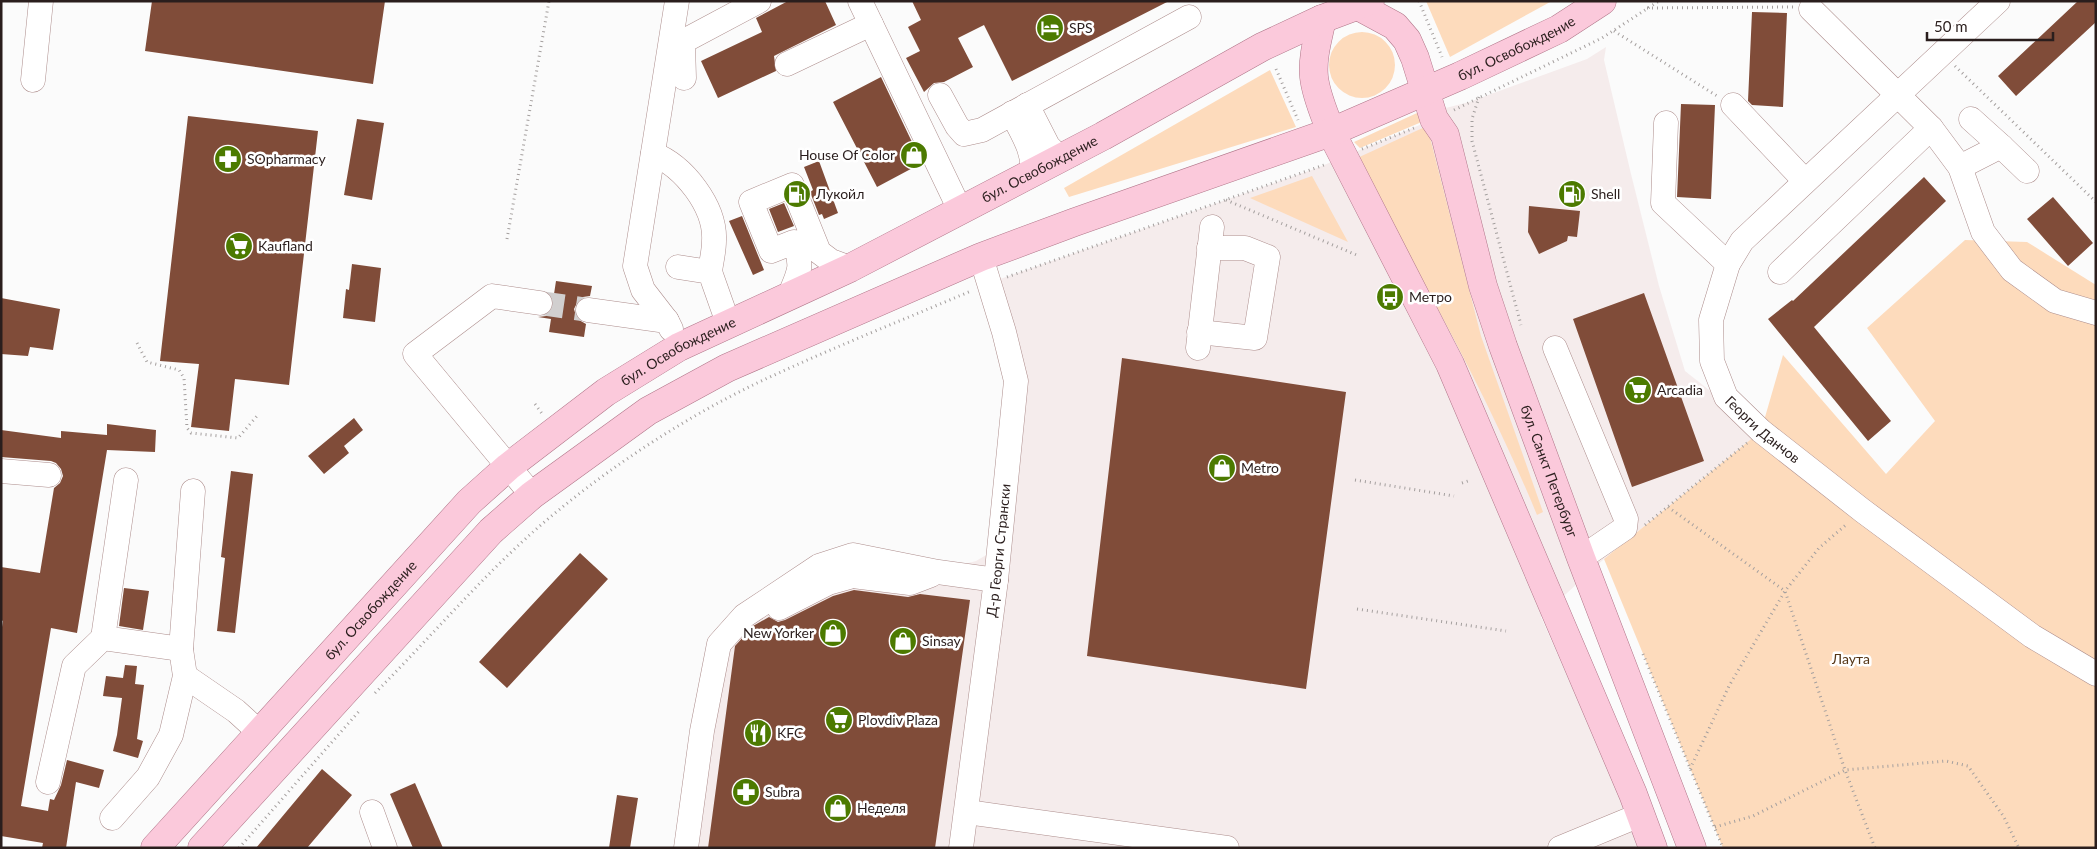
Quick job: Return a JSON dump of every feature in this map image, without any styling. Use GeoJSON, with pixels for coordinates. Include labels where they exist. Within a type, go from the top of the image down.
{"type":"FeatureCollection","features":[{"type":"Feature","properties":{"kind":"main road","name":"бул. Освобождение"},"geometry":{"type":"LineString","coordinates":[[1331,132],[1426,91],[1558,29],[1602,1]]}},
{"type":"Feature","properties":{"kind":"main road","name":"бул. Освобождение"},"geometry":{"type":"LineString","coordinates":[[156,848],[469,502],[508,467],[606,392],[679,346],[850,268],[1060,158],[1262,47],[1322,19],[1364,4]]}},
{"type":"Feature","properties":{"kind":"main road","name":"бул. Санкт Петербург"},"geometry":{"type":"LineString","coordinates":[[1364,4],[1396,26],[1407,40],[1416,58],[1434,119],[1445,135],[1483,286],[1580,558],[1692,848]]}},
{"type":"Feature","properties":{"kind":"main road"},"geometry":{"type":"LineString","coordinates":[[1322,19],[1314,59],[1314,76],[1331,132],[1450,364],[1653,848]]}},
{"type":"Feature","properties":{"kind":"main road"},"geometry":{"type":"LineString","coordinates":[[202,848],[492,532],[532,495],[648,411],[727,368],[981,257],[1331,132]]}},
{"type":"Feature","properties":{"kind":"street"},"geometry":{"type":"LineString","coordinates":[[33,80],[41,1]]}},
{"type":"Feature","properties":{"kind":"street"},"geometry":{"type":"LineString","coordinates":[[678,1],[635,266],[643,290],[667,321],[679,346]]}},
{"type":"Feature","properties":{"kind":"street"},"geometry":{"type":"LineString","coordinates":[[684,78],[684,41],[759,1]]}},
{"type":"Feature","properties":{"kind":"street"},"geometry":{"type":"LineString","coordinates":[[860,1],[960,210]]}},
{"type":"Feature","properties":{"kind":"street","name":"Георги Данчов"},"geometry":{"type":"LineString","coordinates":[[1994,2],[1942,54],[1742,241],[1728,264],[1711,320],[1712,360],[1726,397],[1761,431],[1863,511],[2032,636],[2096,674]]}},
{"type":"Feature","properties":{"kind":"street"},"geometry":{"type":"LineString","coordinates":[[1811,9],[1899,94],[1931,128],[1960,167],[1983,232],[2012,270],[2055,301],[2096,313]]}},
{"type":"Feature","properties":{"kind":"street"},"geometry":{"type":"LineString","coordinates":[[940,95],[957,126],[964,134],[982,130],[1189,17]]}},
{"type":"Feature","properties":{"kind":"street"},"geometry":{"type":"LineString","coordinates":[[787,64],[871,24]]}},
{"type":"Feature","properties":{"kind":"street"},"geometry":{"type":"LineString","coordinates":[[1733,106],[1805,181]]}},
{"type":"Feature","properties":{"kind":"street"},"geometry":{"type":"LineString","coordinates":[[1019,109],[1048,146],[1060,158]]}},
{"type":"Feature","properties":{"kind":"street"},"geometry":{"type":"LineString","coordinates":[[1019,109],[1031,152],[1032,172]]}},
{"type":"Feature","properties":{"kind":"street"},"geometry":{"type":"LineString","coordinates":[[1971,118],[2027,171]]}},
{"type":"Feature","properties":{"kind":"street"},"geometry":{"type":"LineString","coordinates":[[1666,123],[1663,202],[1728,264]]}},
{"type":"Feature","properties":{"kind":"street"},"geometry":{"type":"LineString","coordinates":[[1780,272],[1931,128]]}},
{"type":"Feature","properties":{"kind":"street"},"geometry":{"type":"LineString","coordinates":[[1960,167],[2001,146]]}},
{"type":"Feature","properties":{"kind":"street"},"geometry":{"type":"LineString","coordinates":[[653,154],[665,158],[702,196],[711,218],[714,240],[710,272],[728,323]]}},
{"type":"Feature","properties":{"kind":"street"},"geometry":{"type":"LineString","coordinates":[[790,294],[798,276],[801,260],[794,242],[771,251],[751,202],[792,185],[819,252],[831,261],[850,268]]}},
{"type":"Feature","properties":{"kind":"street"},"geometry":{"type":"LineString","coordinates":[[1211,237],[1268,257],[1255,338],[1199,340],[1211,237]]}},
{"type":"Feature","properties":{"kind":"street","name":"Д-р Георги Странски"},"geometry":{"type":"LineString","coordinates":[[961,848],[996,580],[1016,381],[1004,332],[981,257]]}},
{"type":"Feature","properties":{"kind":"street"},"geometry":{"type":"LineString","coordinates":[[678,267],[710,272]]}},
{"type":"Feature","properties":{"kind":"street"},"geometry":{"type":"LineString","coordinates":[[532,495],[415,354],[492,296],[540,303]]}},
{"type":"Feature","properties":{"kind":"street"},"geometry":{"type":"LineString","coordinates":[[588,310],[667,321]]}},
{"type":"Feature","properties":{"kind":"street"},"geometry":{"type":"LineString","coordinates":[[1555,348],[1626,520],[1625,528],[1580,558]]}},
{"type":"Feature","properties":{"kind":"street"},"geometry":{"type":"LineString","coordinates":[[1,471],[50,476]]}},
{"type":"Feature","properties":{"kind":"street"},"geometry":{"type":"LineString","coordinates":[[48,782],[74,666],[103,638],[126,480]]}},
{"type":"Feature","properties":{"kind":"street"},"geometry":{"type":"LineString","coordinates":[[112,818],[148,777],[171,735],[185,676],[181,649],[193,491]]}},
{"type":"Feature","properties":{"kind":"street"},"geometry":{"type":"LineString","coordinates":[[686,848],[702,732],[718,644],[744,616],[819,566],[853,555],[938,572],[996,580]]}},
{"type":"Feature","properties":{"kind":"street"},"geometry":{"type":"LineString","coordinates":[[777,609],[828,583],[853,576],[910,583],[938,572]]}},
{"type":"Feature","properties":{"kind":"street"},"geometry":{"type":"LineString","coordinates":[[103,638],[181,649]]}},
{"type":"Feature","properties":{"kind":"street"},"geometry":{"type":"LineString","coordinates":[[185,676],[236,711],[259,732]]}},
{"type":"Feature","properties":{"kind":"street"},"geometry":{"type":"LineString","coordinates":[[372,812],[385,848]]}},
{"type":"Feature","properties":{"kind":"street"},"geometry":{"type":"LineString","coordinates":[[967,812],[1227,848]]}},
{"type":"Feature","properties":{"kind":"street"},"geometry":{"type":"LineString","coordinates":[[1560,848],[1640,815]]}},
{"type":"Feature","properties":{"kind":"path"},"geometry":{"type":"LineString","coordinates":[[507,239],[549,1]]}},
{"type":"Feature","properties":{"kind":"path"},"geometry":{"type":"LineString","coordinates":[[1419,1],[1442,58]]}},
{"type":"Feature","properties":{"kind":"path"},"geometry":{"type":"LineString","coordinates":[[1470,102],[1614,32],[1659,1]]}},
{"type":"Feature","properties":{"kind":"path"},"geometry":{"type":"LineString","coordinates":[[1647,8],[1810,7],[1811,9]]}},
{"type":"Feature","properties":{"kind":"path"},"geometry":{"type":"LineString","coordinates":[[1614,32],[1733,106]]}},
{"type":"Feature","properties":{"kind":"path"},"geometry":{"type":"LineString","coordinates":[[1942,54],[2096,202]]}},
{"type":"Feature","properties":{"kind":"path"},"geometry":{"type":"LineString","coordinates":[[1276,69],[1299,121]]}},
{"type":"Feature","properties":{"kind":"path"},"geometry":{"type":"LineString","coordinates":[[1480,97],[1472,119],[1472,142],[1511,292],[1523,330]]}},
{"type":"Feature","properties":{"kind":"path"},"geometry":{"type":"LineString","coordinates":[[1359,150],[1417,126]]}},
{"type":"Feature","properties":{"kind":"path"},"geometry":{"type":"LineString","coordinates":[[371,697],[408,661],[467,596],[534,531],[598,480],[661,436],[752,386],[989,283],[1326,164]]}},
{"type":"Feature","properties":{"kind":"path"},"geometry":{"type":"LineString","coordinates":[[1225,200],[1359,256]]}},
{"type":"Feature","properties":{"kind":"path"},"geometry":{"type":"LineString","coordinates":[[137,342],[147,362],[179,370],[184,378],[187,428],[191,433],[238,438],[257,416]]}},
{"type":"Feature","properties":{"kind":"path"},"geometry":{"type":"LineString","coordinates":[[1640,530],[1761,431]]}},
{"type":"Feature","properties":{"kind":"path"},"geometry":{"type":"LineString","coordinates":[[1355,480],[1454,496]]}},
{"type":"Feature","properties":{"kind":"path"},"geometry":{"type":"LineString","coordinates":[[1462,483],[1471,480]]}},
{"type":"Feature","properties":{"kind":"path"},"geometry":{"type":"LineString","coordinates":[[1668,507],[1785,591],[1845,770],[1876,848]]}},
{"type":"Feature","properties":{"kind":"path"},"geometry":{"type":"LineString","coordinates":[[1686,772],[1690,769],[1729,686],[1785,591],[1819,548],[1863,511]]}},
{"type":"Feature","properties":{"kind":"path"},"geometry":{"type":"LineString","coordinates":[[1357,609],[1506,631]]}},
{"type":"Feature","properties":{"kind":"path"},"geometry":{"type":"LineString","coordinates":[[1642,650],[1723,848]]}},
{"type":"Feature","properties":{"kind":"path"},"geometry":{"type":"LineString","coordinates":[[239,848],[365,704]]}},
{"type":"Feature","properties":{"kind":"path"},"geometry":{"type":"LineString","coordinates":[[1715,827],[1753,816],[1845,770],[1946,761],[1968,766],[2004,817],[2019,848]]}},
{"type":"Feature","properties":{"kind":"shaded area"},"geometry":{"type":"Polygon","coordinates":[[[1606,47],[1604,60],[1631,174],[1659,286],[1685,371],[1761,431],[1604,559],[1541,617],[1643,848],[686,848],[719,644],[819,566],[957,566],[976,561],[998,548],[1016,381],[989,283],[1317,168],[1434,119],[1438,110],[1469,102],[1587,59],[1606,47]]]}},
{"type":"Feature","properties":{"kind":"green space"},"geometry":{"type":"Polygon","coordinates":[[[1426,1],[1552,1],[1450,57],[1426,1]]]}},
{"type":"Feature","properties":{"kind":"green space"},"geometry":{"type":"Polygon","coordinates":[[[1356,32],[1368,32],[1380,37],[1390,47],[1395,59],[1393,78],[1380,93],[1368,98],[1356,98],[1344,93],[1334,83],[1329,71],[1329,59],[1334,47],[1344,37],[1356,32]]]}},
{"type":"Feature","properties":{"kind":"green space"},"geometry":{"type":"Polygon","coordinates":[[[1270,70],[1296,127],[1069,197],[1064,188],[1270,70]]]}},
{"type":"Feature","properties":{"kind":"green space"},"geometry":{"type":"Polygon","coordinates":[[[1417,113],[1424,121],[1360,148],[1354,142],[1417,113]]]}},
{"type":"Feature","properties":{"kind":"green space"},"geometry":{"type":"Polygon","coordinates":[[[1427,126],[1481,336],[1543,512],[1537,515],[1474,378],[1428,290],[1355,159],[1427,126]]]}},
{"type":"Feature","properties":{"kind":"green space"},"geometry":{"type":"Polygon","coordinates":[[[1312,176],[1348,242],[1250,198],[1312,176]]]}},
{"type":"Feature","properties":{"kind":"green space","name":"Лаута"},"geometry":{"type":"Polygon","coordinates":[[[1965,240],[2027,242],[2096,285],[2096,848],[1723,848],[1604,559],[1761,431],[1783,355],[1886,474],[1935,421],[1867,328],[1965,240]]]}},
{"type":"Feature","properties":{"kind":"building"},"geometry":{"type":"Polygon","coordinates":[[[152,1],[385,1],[373,84],[145,51],[152,1]]]}},
{"type":"Feature","properties":{"kind":"building"},"geometry":{"type":"Polygon","coordinates":[[[788,1],[825,1],[836,25],[774,56],[776,71],[718,98],[701,61],[762,32],[756,18],[788,1]]]}},
{"type":"Feature","properties":{"kind":"building","name":"SPS"},"geometry":{"type":"Polygon","coordinates":[[[912,1],[1169,1],[1012,81],[984,25],[958,38],[973,67],[944,82],[934,83],[924,92],[906,58],[920,51],[908,27],[921,20],[912,1]]]}},
{"type":"Feature","properties":{"kind":"building"},"geometry":{"type":"Polygon","coordinates":[[[2078,1],[2096,1],[2096,22],[2016,96],[1998,76],[2078,1]]]}},
{"type":"Feature","properties":{"kind":"building"},"geometry":{"type":"Polygon","coordinates":[[[1752,12],[1787,13],[1783,107],[1752,105],[1748,101],[1752,12]]]}},
{"type":"Feature","properties":{"kind":"building"},"geometry":{"type":"Polygon","coordinates":[[[881,77],[922,163],[877,187],[833,102],[881,77]]]}},
{"type":"Feature","properties":{"kind":"building"},"geometry":{"type":"Polygon","coordinates":[[[1681,104],[1715,105],[1711,199],[1677,197],[1681,104]]]}},
{"type":"Feature","properties":{"kind":"building","name":"Kaufland"},"geometry":{"type":"Polygon","coordinates":[[[188,116],[318,131],[289,385],[235,379],[229,431],[191,427],[199,364],[160,361],[188,116]]]}},
{"type":"Feature","properties":{"kind":"building"},"geometry":{"type":"Polygon","coordinates":[[[357,119],[384,123],[372,200],[344,195],[357,119]]]}},
{"type":"Feature","properties":{"kind":"building"},"geometry":{"type":"Polygon","coordinates":[[[819,161],[838,213],[824,219],[822,214],[819,215],[810,192],[813,190],[804,167],[819,161]]]}},
{"type":"Feature","properties":{"kind":"building"},"geometry":{"type":"Polygon","coordinates":[[[1924,177],[1946,201],[1814,327],[1891,421],[1868,441],[1768,319],[1793,301],[1924,177]]]}},
{"type":"Feature","properties":{"kind":"building"},"geometry":{"type":"Polygon","coordinates":[[[2053,197],[2093,243],[2068,266],[2027,219],[2053,197]]]}},
{"type":"Feature","properties":{"kind":"building"},"geometry":{"type":"Polygon","coordinates":[[[784,203],[794,226],[778,232],[769,209],[784,203]]]}},
{"type":"Feature","properties":{"kind":"building"},"geometry":{"type":"Polygon","coordinates":[[[1529,206],[1580,211],[1577,237],[1568,236],[1567,241],[1539,254],[1528,232],[1529,206]]]}},
{"type":"Feature","properties":{"kind":"building"},"geometry":{"type":"Polygon","coordinates":[[[742,216],[764,270],[753,275],[729,221],[742,216]]]}},
{"type":"Feature","properties":{"kind":"building"},"geometry":{"type":"Polygon","coordinates":[[[352,264],[381,268],[375,322],[343,318],[346,289],[349,290],[352,264]]]}},
{"type":"Feature","properties":{"kind":"building"},"geometry":{"type":"Polygon","coordinates":[[[556,281],[592,286],[590,296],[583,297],[578,301],[574,309],[579,320],[586,324],[584,337],[549,332],[551,319],[538,317],[546,316],[551,311],[554,304],[553,298],[549,293],[554,294],[556,281]]]}},
{"type":"Feature","properties":{"kind":"building","name":"Arcadia"},"geometry":{"type":"Polygon","coordinates":[[[1644,293],[1704,461],[1632,487],[1573,319],[1644,293]]]}},
{"type":"Feature","properties":{"kind":"building"},"geometry":{"type":"Polygon","coordinates":[[[1,298],[60,309],[53,350],[30,347],[28,356],[1,354],[1,298]]]}},
{"type":"Feature","properties":{"kind":"building","name":"Metro"},"geometry":{"type":"Polygon","coordinates":[[[1122,358],[1346,392],[1306,689],[1087,656],[1122,358]]]}},
{"type":"Feature","properties":{"kind":"building"},"geometry":{"type":"Polygon","coordinates":[[[354,418],[363,430],[344,446],[349,453],[324,474],[308,456],[354,418]]]}},
{"type":"Feature","properties":{"kind":"building"},"geometry":{"type":"Polygon","coordinates":[[[107,424],[156,430],[155,452],[107,450],[77,633],[51,628],[21,806],[48,811],[50,799],[54,800],[61,785],[67,760],[104,770],[99,788],[76,782],[66,848],[42,848],[43,843],[1,836],[1,633],[3,621],[1,620],[1,567],[40,573],[54,488],[60,483],[63,476],[61,469],[56,463],[51,461],[1,457],[1,430],[61,438],[61,431],[107,435],[107,424]]]}},
{"type":"Feature","properties":{"kind":"building"},"geometry":{"type":"Polygon","coordinates":[[[231,471],[253,474],[235,633],[217,631],[225,558],[221,557],[231,471]]]}},
{"type":"Feature","properties":{"kind":"building"},"geometry":{"type":"Polygon","coordinates":[[[580,553],[608,579],[507,688],[479,662],[580,553]]]}},
{"type":"Feature","properties":{"kind":"building"},"geometry":{"type":"Polygon","coordinates":[[[124,588],[149,591],[143,630],[119,626],[124,588]]]}},
{"type":"Feature","properties":{"kind":"building","name":"Plovdiv Plaza"},"geometry":{"type":"Polygon","coordinates":[[[854,590],[908,597],[920,594],[970,600],[935,848],[708,848],[735,646],[753,626],[769,617],[778,622],[785,620],[833,596],[854,590]]]}},
{"type":"Feature","properties":{"kind":"building"},"geometry":{"type":"Polygon","coordinates":[[[125,665],[137,666],[135,684],[144,685],[137,739],[143,741],[138,758],[113,751],[122,698],[103,696],[106,676],[123,678],[125,665]]]}},
{"type":"Feature","properties":{"kind":"building"},"geometry":{"type":"Polygon","coordinates":[[[322,769],[352,795],[307,848],[256,848],[322,769]]]}},
{"type":"Feature","properties":{"kind":"building"},"geometry":{"type":"Polygon","coordinates":[[[415,783],[443,848],[413,848],[390,794],[415,783]]]}},
{"type":"Feature","properties":{"kind":"building"},"geometry":{"type":"Polygon","coordinates":[[[617,795],[638,798],[630,848],[609,848],[617,795]]]}},
{"type":"Feature","properties":{"kind":"tunnel"},"geometry":{"type":"LineString","coordinates":[[540,303],[588,310]]}},
{"type":"Feature","properties":{"kind":"place","name":"SPS"},"geometry":{"type":"Point","coordinates":[1050,28]}},
{"type":"Feature","properties":{"kind":"place","name":"House Of Color"},"geometry":{"type":"Point","coordinates":[914,155]}},
{"type":"Feature","properties":{"kind":"place","name":"SOpharmacy"},"geometry":{"type":"Point","coordinates":[228,159]}},
{"type":"Feature","properties":{"kind":"place","name":"Лукойл"},"geometry":{"type":"Point","coordinates":[797,194]}},
{"type":"Feature","properties":{"kind":"place","name":"Shell"},"geometry":{"type":"Point","coordinates":[1572,194]}},
{"type":"Feature","properties":{"kind":"place","name":"Kaufland"},"geometry":{"type":"Point","coordinates":[239,246]}},
{"type":"Feature","properties":{"kind":"place","name":"Метро"},"geometry":{"type":"Point","coordinates":[1390,297]}},
{"type":"Feature","properties":{"kind":"place","name":"Arcadia"},"geometry":{"type":"Point","coordinates":[1638,390]}},
{"type":"Feature","properties":{"kind":"place","name":"Metro"},"geometry":{"type":"Point","coordinates":[1222,468]}},
{"type":"Feature","properties":{"kind":"place","name":"New Yorker"},"geometry":{"type":"Point","coordinates":[833,633]}},
{"type":"Feature","properties":{"kind":"place","name":"Sinsay"},"geometry":{"type":"Point","coordinates":[903,641]}},
{"type":"Feature","properties":{"kind":"place","name":"Plovdiv Plaza"},"geometry":{"type":"Point","coordinates":[839,720]}},
{"type":"Feature","properties":{"kind":"place","name":"KFC"},"geometry":{"type":"Point","coordinates":[758,733]}},
{"type":"Feature","properties":{"kind":"place","name":"Subra"},"geometry":{"type":"Point","coordinates":[746,792]}},
{"type":"Feature","properties":{"kind":"place","name":"Неделя"},"geometry":{"type":"Point","coordinates":[838,808]}}]}
